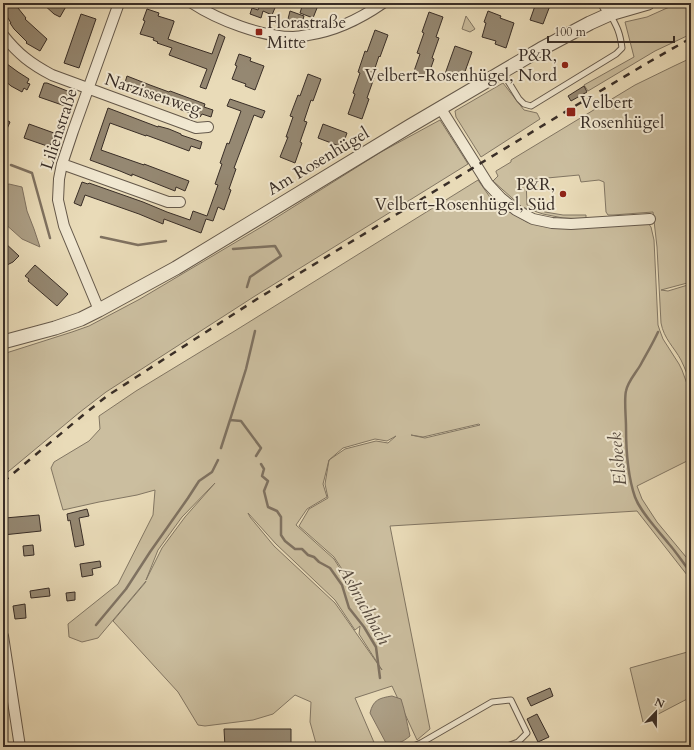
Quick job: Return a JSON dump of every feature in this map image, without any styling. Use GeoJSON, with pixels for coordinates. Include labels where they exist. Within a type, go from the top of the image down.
{"type":"FeatureCollection","features":[{"type":"Feature","properties":{"kind":"street","name":"Lilienstraße"},"geometry":{"type":"LineString","coordinates":[[99,310],[64,226],[58,200],[59,179],[62,164],[119,3]]}},
{"type":"Feature","properties":{"kind":"street"},"geometry":{"type":"LineString","coordinates":[[192,3],[208,12],[236,24],[270,34],[294,37],[333,30],[369,13],[383,3]]}},
{"type":"Feature","properties":{"kind":"street"},"geometry":{"type":"LineString","coordinates":[[603,3],[610,14]]}},
{"type":"Feature","properties":{"kind":"street","name":"Am Rosenhügel"},"geometry":{"type":"LineString","coordinates":[[3,342],[55,328],[81,319],[143,287],[502,72],[590,23],[610,14],[648,3]]}},
{"type":"Feature","properties":{"kind":"street","name":"Narzissenweg"},"geometry":{"type":"LineString","coordinates":[[3,35],[26,60],[52,75],[196,128],[208,127]]}},
{"type":"Feature","properties":{"kind":"street"},"geometry":{"type":"LineString","coordinates":[[441,109],[488,184],[501,198],[516,210],[533,219],[552,223],[571,224],[650,219]]}},
{"type":"Feature","properties":{"kind":"street"},"geometry":{"type":"LineString","coordinates":[[62,164],[168,202],[180,202]]}},
{"type":"Feature","properties":{"kind":"street"},"geometry":{"type":"LineString","coordinates":[[3,636],[20,747]]}},
{"type":"Feature","properties":{"kind":"lane"},"geometry":{"type":"LineString","coordinates":[[502,72],[519,99],[524,104],[531,106],[616,54],[622,48],[620,32],[610,14]]}},
{"type":"Feature","properties":{"kind":"lane"},"geometry":{"type":"LineString","coordinates":[[410,747],[421,743],[492,702],[511,700],[527,733],[518,742],[505,747]]}},
{"type":"Feature","properties":{"kind":"lane"},"geometry":{"type":"LineString","coordinates":[[421,743],[428,747]]}},
{"type":"Feature","properties":{"kind":"shaded area"},"geometry":{"type":"Polygon","coordinates":[[[681,3],[691,3],[691,34],[655,51],[588,91],[584,85],[634,57],[625,22],[647,17],[681,3]]]}},
{"type":"Feature","properties":{"kind":"shaded area"},"geometry":{"type":"Polygon","coordinates":[[[466,16],[475,29],[470,32],[462,29],[466,16]]]}},
{"type":"Feature","properties":{"kind":"shaded area"},"geometry":{"type":"Polygon","coordinates":[[[691,58],[691,282],[661,290],[668,291],[691,284],[691,385],[681,360],[662,329],[657,247],[653,212],[608,215],[606,212],[604,182],[599,180],[581,182],[579,175],[526,180],[527,205],[545,212],[563,215],[586,215],[586,219],[563,218],[543,214],[522,207],[493,181],[498,176],[496,171],[511,162],[511,160],[635,85],[691,58]]]}},
{"type":"Feature","properties":{"kind":"shaded area"},"geometry":{"type":"Polygon","coordinates":[[[503,83],[524,110],[537,113],[540,119],[481,157],[456,117],[455,111],[503,83]]]}},
{"type":"Feature","properties":{"kind":"shaded area"},"geometry":{"type":"Polygon","coordinates":[[[440,120],[468,164],[255,296],[106,392],[3,476],[3,354],[89,326],[140,299],[263,226],[381,152],[440,120]]]}},
{"type":"Feature","properties":{"kind":"shaded area"},"geometry":{"type":"Polygon","coordinates":[[[478,180],[494,203],[527,222],[582,228],[648,223],[651,227],[654,240],[658,325],[663,339],[682,370],[691,395],[691,459],[637,486],[642,499],[657,522],[691,563],[691,580],[637,511],[390,526],[430,729],[417,740],[392,686],[355,698],[376,747],[317,747],[310,722],[311,702],[295,695],[273,714],[253,720],[205,726],[198,725],[178,692],[113,621],[146,581],[98,638],[82,642],[69,637],[68,624],[118,584],[153,515],[155,490],[63,510],[51,468],[54,462],[89,441],[100,429],[99,416],[136,391],[478,180]],[[479,424],[423,437],[411,435],[425,438],[480,425],[479,424]],[[396,436],[387,441],[375,439],[343,448],[329,460],[345,449],[376,441],[388,443],[396,436]],[[329,460],[323,484],[327,497],[307,509],[296,525],[334,559],[351,586],[354,595],[353,586],[334,557],[299,526],[309,509],[328,498],[325,484],[329,460]],[[215,483],[182,517],[158,550],[146,580],[162,548],[185,517],[215,483]],[[248,513],[274,546],[335,603],[382,670],[359,634],[360,626],[355,630],[335,600],[276,544],[248,513]]]}},
{"type":"Feature","properties":{"kind":"shaded area"},"geometry":{"type":"Polygon","coordinates":[[[9,184],[22,187],[27,211],[40,247],[22,239],[3,222],[3,186],[9,184]]]}},
{"type":"Feature","properties":{"kind":"shaded area"},"geometry":{"type":"Polygon","coordinates":[[[691,651],[691,697],[643,722],[630,668],[691,651]]]}},
{"type":"Feature","properties":{"kind":"shaded area"},"geometry":{"type":"Polygon","coordinates":[[[392,696],[401,699],[410,736],[402,742],[396,744],[386,743],[370,713],[377,700],[392,696]]]}},
{"type":"Feature","properties":{"kind":"building"},"geometry":{"type":"Polygon","coordinates":[[[3,3],[14,3],[26,18],[25,19],[47,39],[40,51],[26,43],[27,42],[14,29],[3,10],[3,3]]]}},
{"type":"Feature","properties":{"kind":"building"},"geometry":{"type":"Polygon","coordinates":[[[42,3],[68,3],[60,17],[54,14],[42,3]]]}},
{"type":"Feature","properties":{"kind":"building"},"geometry":{"type":"Polygon","coordinates":[[[261,3],[277,3],[272,15],[263,11],[261,18],[250,14],[252,8],[258,10],[261,3]]]}},
{"type":"Feature","properties":{"kind":"building"},"geometry":{"type":"Polygon","coordinates":[[[303,3],[319,3],[313,18],[300,13],[303,3]]]}},
{"type":"Feature","properties":{"kind":"building"},"geometry":{"type":"Polygon","coordinates":[[[536,3],[551,3],[543,24],[530,20],[536,3]]]}},
{"type":"Feature","properties":{"kind":"building"},"geometry":{"type":"Polygon","coordinates":[[[147,9],[159,13],[158,16],[174,21],[168,39],[179,43],[212,54],[219,34],[225,37],[206,89],[200,87],[207,69],[169,55],[172,48],[157,43],[158,42],[153,40],[154,38],[140,34],[145,21],[143,20],[147,9]]]}},
{"type":"Feature","properties":{"kind":"building"},"geometry":{"type":"Polygon","coordinates":[[[290,11],[304,16],[302,23],[288,19],[290,11]]]}},
{"type":"Feature","properties":{"kind":"building"},"geometry":{"type":"Polygon","coordinates":[[[488,11],[501,16],[500,18],[514,23],[506,48],[495,44],[496,41],[482,37],[486,23],[484,22],[488,11]]]}},
{"type":"Feature","properties":{"kind":"building"},"geometry":{"type":"Polygon","coordinates":[[[429,12],[443,17],[436,37],[439,38],[432,58],[434,59],[427,79],[413,74],[420,54],[417,53],[424,33],[422,32],[429,12]]]}},
{"type":"Feature","properties":{"kind":"building"},"geometry":{"type":"Polygon","coordinates":[[[81,14],[96,19],[79,68],[64,63],[81,14]]]}},
{"type":"Feature","properties":{"kind":"building"},"geometry":{"type":"Polygon","coordinates":[[[375,30],[388,35],[372,77],[374,78],[367,98],[369,99],[362,119],[348,114],[360,73],[358,72],[365,51],[367,52],[375,30]]]}},
{"type":"Feature","properties":{"kind":"building"},"geometry":{"type":"Polygon","coordinates":[[[455,46],[472,52],[462,80],[445,74],[455,46]]]}},
{"type":"Feature","properties":{"kind":"building"},"geometry":{"type":"Polygon","coordinates":[[[239,54],[251,58],[250,61],[264,66],[255,90],[245,86],[246,84],[232,79],[237,66],[235,65],[239,54]]]}},
{"type":"Feature","properties":{"kind":"building"},"geometry":{"type":"Polygon","coordinates":[[[3,61],[29,79],[27,83],[30,84],[27,90],[24,88],[22,92],[11,86],[3,79],[3,61]]]}},
{"type":"Feature","properties":{"kind":"building"},"geometry":{"type":"Polygon","coordinates":[[[308,74],[321,79],[313,101],[311,100],[304,121],[307,122],[295,163],[280,157],[288,137],[286,137],[293,117],[290,116],[298,95],[300,96],[308,74]]]}},
{"type":"Feature","properties":{"kind":"building"},"geometry":{"type":"Polygon","coordinates":[[[127,76],[205,104],[204,107],[213,110],[211,117],[202,114],[200,117],[123,89],[127,76]]]}},
{"type":"Feature","properties":{"kind":"building"},"geometry":{"type":"Polygon","coordinates":[[[44,83],[70,92],[65,106],[39,97],[44,83]]]}},
{"type":"Feature","properties":{"kind":"building"},"geometry":{"type":"Polygon","coordinates":[[[584,86],[587,92],[571,101],[568,96],[584,86]]]}},
{"type":"Feature","properties":{"kind":"building"},"geometry":{"type":"Polygon","coordinates":[[[230,99],[265,111],[262,118],[254,115],[234,168],[236,169],[229,189],[231,190],[224,210],[218,207],[213,221],[206,219],[201,233],[164,219],[163,224],[85,195],[81,206],[74,203],[82,182],[89,183],[143,202],[190,220],[193,211],[207,216],[218,185],[215,184],[222,164],[220,163],[227,143],[229,144],[241,111],[227,106],[230,99]]]}},
{"type":"Feature","properties":{"kind":"building"},"geometry":{"type":"Polygon","coordinates":[[[108,108],[202,142],[200,149],[191,146],[189,151],[110,123],[101,150],[189,181],[185,191],[176,187],[175,191],[132,174],[132,176],[90,160],[108,108]]]}},
{"type":"Feature","properties":{"kind":"building"},"geometry":{"type":"Polygon","coordinates":[[[3,118],[10,122],[3,138],[3,118]]]}},
{"type":"Feature","properties":{"kind":"building"},"geometry":{"type":"Polygon","coordinates":[[[29,124],[54,133],[50,147],[24,138],[29,124]]]}},
{"type":"Feature","properties":{"kind":"building"},"geometry":{"type":"Polygon","coordinates":[[[323,124],[347,133],[342,147],[318,138],[323,124]]]}},
{"type":"Feature","properties":{"kind":"building"},"geometry":{"type":"Polygon","coordinates":[[[3,241],[19,256],[13,262],[3,267],[3,241]]]}},
{"type":"Feature","properties":{"kind":"building"},"geometry":{"type":"Polygon","coordinates":[[[35,265],[68,294],[57,306],[28,281],[29,279],[25,276],[35,265]]]}},
{"type":"Feature","properties":{"kind":"building"},"geometry":{"type":"Polygon","coordinates":[[[87,509],[89,516],[79,518],[84,545],[75,547],[70,520],[68,521],[67,514],[87,509]]]}},
{"type":"Feature","properties":{"kind":"building"},"geometry":{"type":"Polygon","coordinates":[[[39,515],[41,531],[3,535],[3,522],[6,522],[5,518],[39,515]]]}},
{"type":"Feature","properties":{"kind":"building"},"geometry":{"type":"Polygon","coordinates":[[[33,545],[34,555],[24,556],[23,546],[33,545]]]}},
{"type":"Feature","properties":{"kind":"building"},"geometry":{"type":"Polygon","coordinates":[[[100,561],[101,567],[92,569],[93,575],[82,577],[80,564],[100,561]]]}},
{"type":"Feature","properties":{"kind":"building"},"geometry":{"type":"Polygon","coordinates":[[[49,588],[50,596],[31,598],[30,591],[49,588]]]}},
{"type":"Feature","properties":{"kind":"building"},"geometry":{"type":"Polygon","coordinates":[[[75,592],[75,600],[67,601],[66,593],[75,592]]]}},
{"type":"Feature","properties":{"kind":"building"},"geometry":{"type":"Polygon","coordinates":[[[25,604],[26,618],[15,619],[13,606],[25,604]]]}},
{"type":"Feature","properties":{"kind":"building"},"geometry":{"type":"Polygon","coordinates":[[[550,688],[553,696],[531,706],[527,698],[550,688]]]}},
{"type":"Feature","properties":{"kind":"building"},"geometry":{"type":"Polygon","coordinates":[[[537,714],[549,737],[538,742],[527,719],[537,714]]]}},
{"type":"Feature","properties":{"kind":"building"},"geometry":{"type":"Polygon","coordinates":[[[224,729],[291,729],[291,746],[225,747],[224,729]]]}},
{"type":"Feature","properties":{"kind":"waterway","name":"Asbruchbach"},"geometry":{"type":"LineString","coordinates":[[11,165],[32,173],[50,238]]}},
{"type":"Feature","properties":{"kind":"waterway","name":"Asbruchbach"},"geometry":{"type":"LineString","coordinates":[[101,237],[138,245],[166,241]]}},
{"type":"Feature","properties":{"kind":"waterway","name":"Asbruchbach"},"geometry":{"type":"LineString","coordinates":[[233,249],[275,246],[281,256],[250,277],[247,287]]}},
{"type":"Feature","properties":{"kind":"waterway","name":"Asbruchbach"},"geometry":{"type":"LineString","coordinates":[[255,331],[246,369],[230,420],[241,421],[261,448],[256,456]]}},
{"type":"Feature","properties":{"kind":"waterway","name":"Elsbeek"},"geometry":{"type":"LineString","coordinates":[[658,332],[641,364],[630,380],[625,394],[626,444],[629,472],[635,497],[641,509],[691,573]]}},
{"type":"Feature","properties":{"kind":"waterway"},"geometry":{"type":"LineString","coordinates":[[221,448],[230,420]]}},
{"type":"Feature","properties":{"kind":"waterway"},"geometry":{"type":"LineString","coordinates":[[96,625],[126,589],[199,481],[212,472],[218,460]]}},
{"type":"Feature","properties":{"kind":"waterway","name":"Asbruchbach"},"geometry":{"type":"LineString","coordinates":[[261,464],[264,469],[262,476],[268,481],[264,491],[268,507],[277,511],[281,517],[281,535],[285,541],[295,549],[302,549],[308,555],[314,557],[319,562],[330,568],[342,585],[349,608],[364,627],[376,647],[380,678]]}},
{"type":"Feature","properties":{"kind":"railway"},"geometry":{"type":"LineString","coordinates":[[3,482],[107,396],[257,299],[570,109],[691,38]]}},
{"type":"Feature","properties":{"kind":"place","name":"Florastraße Mitte"},"geometry":{"type":"Point","coordinates":[259,32]}},
{"type":"Feature","properties":{"kind":"place","name":"P&R, Velbert-Rosenhügel, Nord"},"geometry":{"type":"Point","coordinates":[565,65]}},
{"type":"Feature","properties":{"kind":"place","name":"Velbert Rosenhügel"},"geometry":{"type":"Point","coordinates":[571,112]}},
{"type":"Feature","properties":{"kind":"place","name":"P&R, Velbert-Rosenhügel, Süd"},"geometry":{"type":"Point","coordinates":[563,194]}}]}
